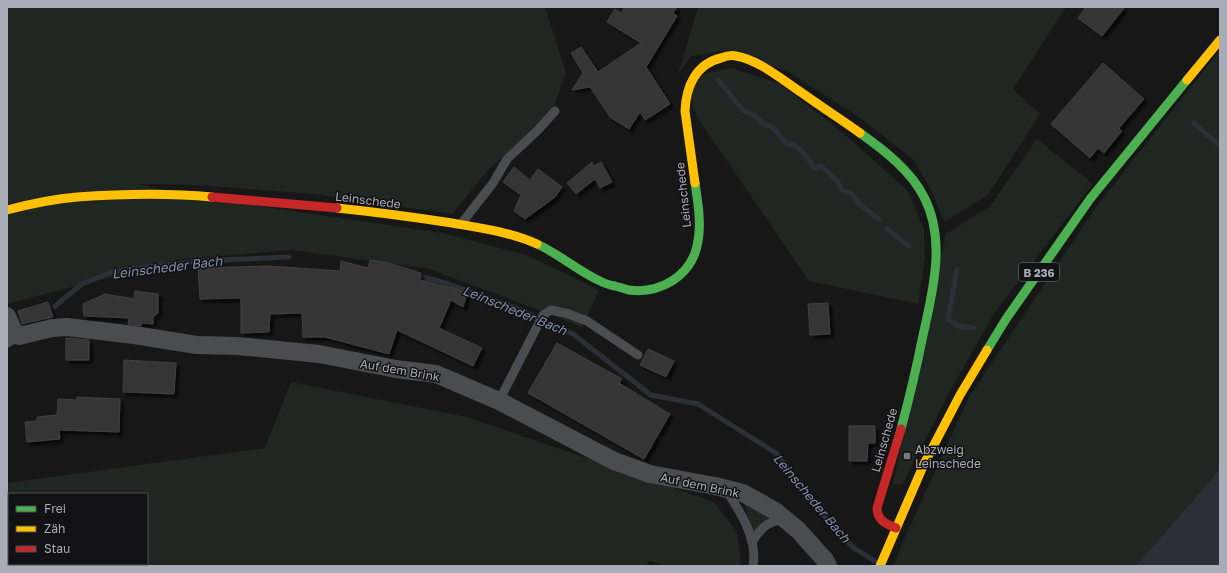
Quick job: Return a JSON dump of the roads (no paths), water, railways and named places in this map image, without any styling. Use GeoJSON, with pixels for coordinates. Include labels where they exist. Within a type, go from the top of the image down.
{"type":"FeatureCollection","features":[{"type":"Feature","properties":{"kind":"main road","name":"B 236"},"geometry":{"type":"LineString","coordinates":[[882,563],[924,464],[960,395],[1006,319],[1090,199],[1220,40]]}},
{"type":"Feature","properties":{"kind":"main road","name":"Leinschede"},"geometry":{"type":"LineString","coordinates":[[7,210],[36,203],[76,197],[143,195],[202,196],[315,205],[406,216],[488,229],[526,239],[556,254],[601,282],[629,290],[650,290],[672,281],[682,274],[689,266],[698,248],[699,214],[686,126],[685,102],[686,94],[692,79],[703,65],[718,58],[731,56],[749,60],[783,80],[851,127],[896,162],[919,187],[930,210],[935,231],[935,265],[931,296],[895,448],[877,508],[878,516],[881,520],[896,528]]}},
{"type":"Feature","properties":{"kind":"street","name":"Auf dem Brink"},"geometry":{"type":"LineString","coordinates":[[7,316],[13,330],[13,340],[52,328],[67,327],[134,335],[197,345],[238,346],[319,354],[396,369],[436,374],[499,401],[614,461],[650,474],[743,493],[775,511],[798,530],[825,560],[828,566]]}},
{"type":"Feature","properties":{"kind":"lane"},"geometry":{"type":"LineString","coordinates":[[460,225],[493,183],[507,160],[555,111]]}},
{"type":"Feature","properties":{"kind":"lane"},"geometry":{"type":"LineString","coordinates":[[499,401],[543,315],[551,310],[569,314],[587,321],[638,355]]}},
{"type":"Feature","properties":{"kind":"lane"},"geometry":{"type":"LineString","coordinates":[[725,489],[744,520],[752,542],[753,566]]}},
{"type":"Feature","properties":{"kind":"lane"},"geometry":{"type":"LineString","coordinates":[[752,542],[759,531],[767,524],[775,521],[786,520]]}},
{"type":"Feature","properties":{"kind":"waterway"},"geometry":{"type":"LineString","coordinates":[[718,80],[744,111],[756,116],[762,123],[772,127],[787,144],[796,146],[807,157],[814,168],[821,166],[837,181],[842,190],[852,194],[860,205],[879,219]]}},
{"type":"Feature","properties":{"kind":"waterway"},"geometry":{"type":"LineString","coordinates":[[1194,123],[1220,146]]}},
{"type":"Feature","properties":{"kind":"waterway"},"geometry":{"type":"LineString","coordinates":[[887,229],[909,246]]}},
{"type":"Feature","properties":{"kind":"waterway","name":"Leinscheder Bach"},"geometry":{"type":"LineString","coordinates":[[54,307],[82,284],[114,271],[200,261],[289,257]]}},
{"type":"Feature","properties":{"kind":"waterway"},"geometry":{"type":"LineString","coordinates":[[957,269],[948,319],[958,326],[974,328]]}},
{"type":"Feature","properties":{"kind":"waterway","name":"Leinscheder Bach"},"geometry":{"type":"LineString","coordinates":[[423,277],[446,283],[516,308],[573,334],[651,395],[698,404],[776,453],[837,532],[854,548],[876,562]]}},
{"type":"Feature","properties":{"kind":"place","name":"Abzweig Leinschede"},"geometry":{"type":"Point","coordinates":[907,456]}}]}
